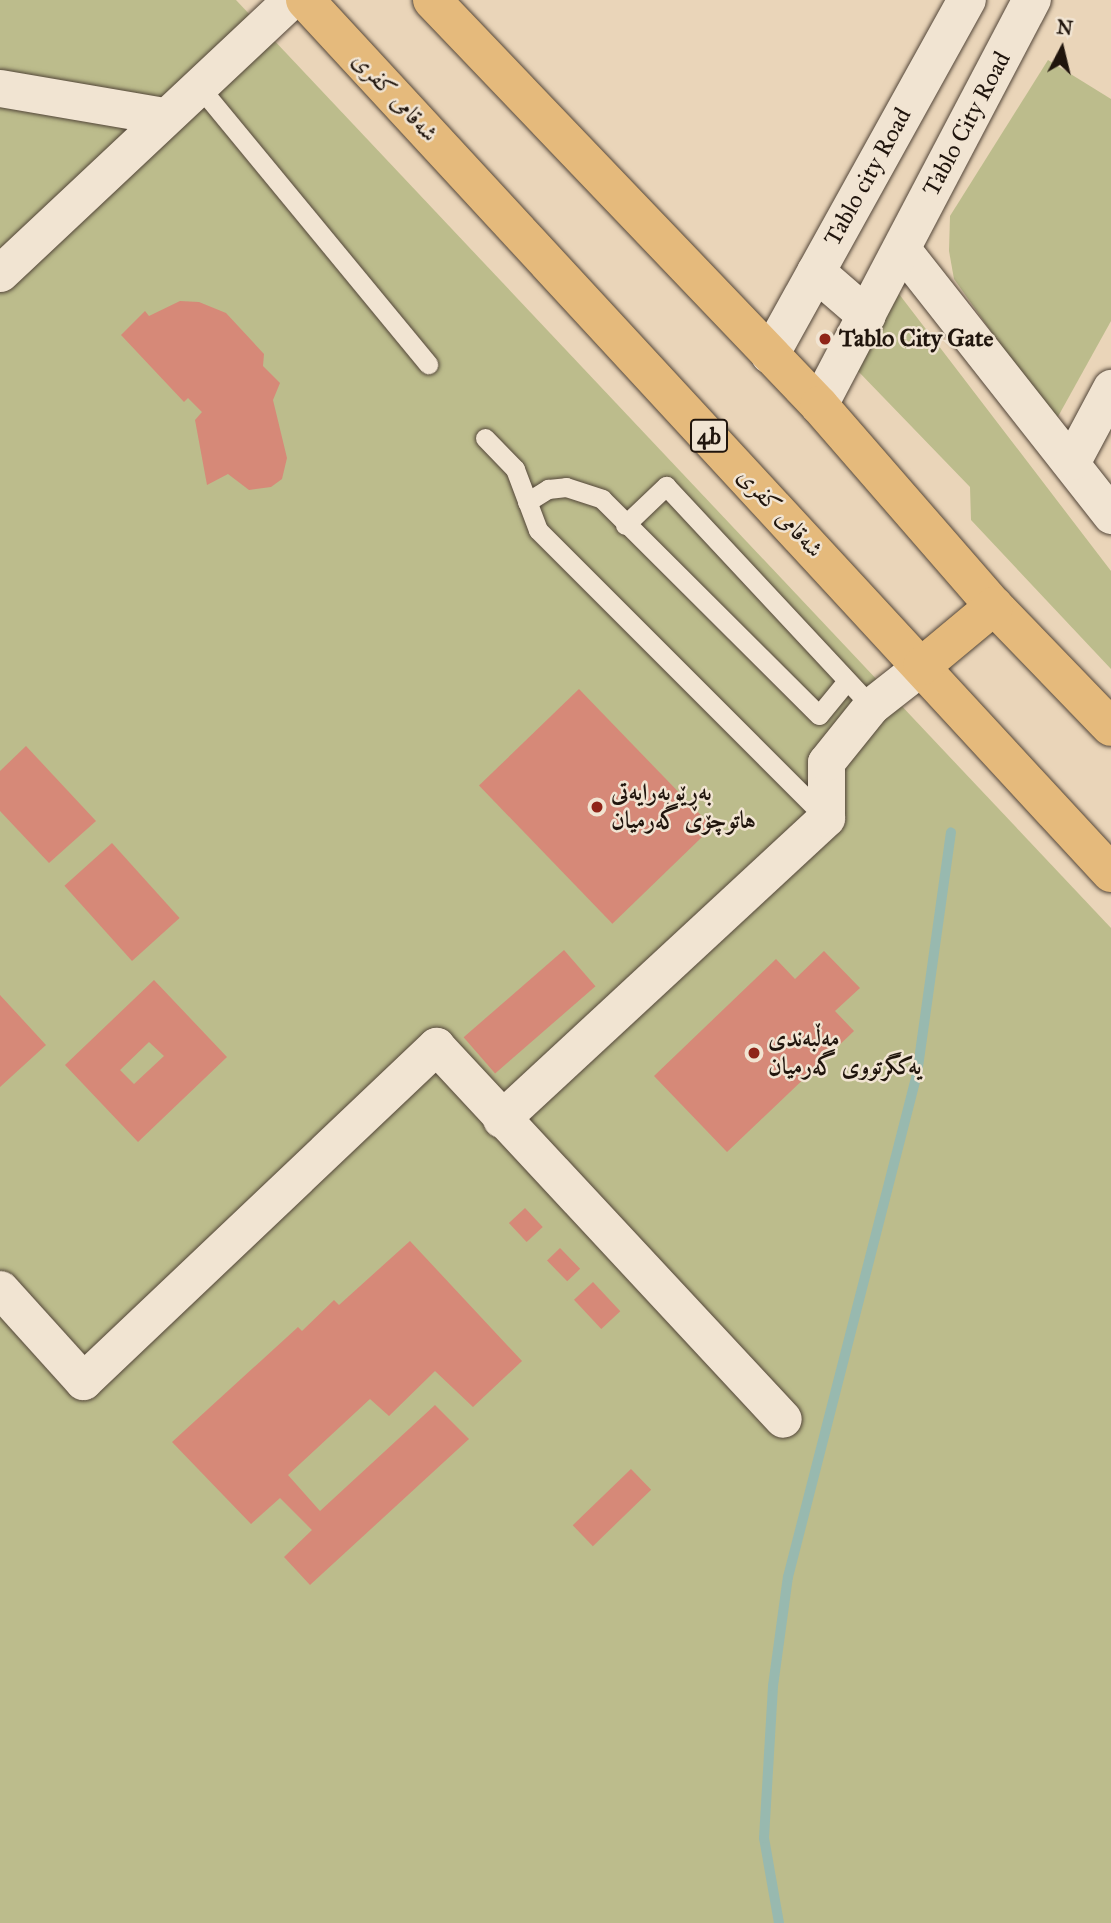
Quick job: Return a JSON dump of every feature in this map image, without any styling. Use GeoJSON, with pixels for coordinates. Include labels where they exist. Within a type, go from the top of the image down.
{"type":"FeatureCollection","features":[{"type":"Feature","properties":{"kind":"highway","name":"شەقامی کفری"},"geometry":{"type":"LineString","coordinates":[[305,0],[1111,873]]}},
{"type":"Feature","properties":{"kind":"highway"},"geometry":{"type":"LineString","coordinates":[[432,0],[819,405],[994,606],[1111,727]]}},
{"type":"Feature","properties":{"kind":"highway"},"geometry":{"type":"LineString","coordinates":[[922,666],[994,606]]}},
{"type":"Feature","properties":{"kind":"street"},"geometry":{"type":"LineString","coordinates":[[0,272],[163,116],[291,0]]}},
{"type":"Feature","properties":{"kind":"street","name":"Tablo city Road"},"geometry":{"type":"LineString","coordinates":[[770,355],[967,0]]}},
{"type":"Feature","properties":{"kind":"street","name":"Tablo City Road"},"geometry":{"type":"LineString","coordinates":[[819,405],[1032,0]]}},
{"type":"Feature","properties":{"kind":"street"},"geometry":{"type":"LineString","coordinates":[[0,88],[163,116]]}},
{"type":"Feature","properties":{"kind":"street"},"geometry":{"type":"LineString","coordinates":[[901,248],[1072,461],[1111,515]]}},
{"type":"Feature","properties":{"kind":"street"},"geometry":{"type":"LineString","coordinates":[[816,272],[867,316]]}},
{"type":"Feature","properties":{"kind":"street"},"geometry":{"type":"LineString","coordinates":[[1072,461],[1111,388]]}},
{"type":"Feature","properties":{"kind":"street"},"geometry":{"type":"LineString","coordinates":[[501,1119],[826,818],[826,762],[858,694],[922,666]]}},
{"type":"Feature","properties":{"kind":"street"},"geometry":{"type":"LineString","coordinates":[[0,1289],[83,1381],[436,1046],[501,1119],[783,1419]]}},
{"type":"Feature","properties":{"kind":"lane"},"geometry":{"type":"LineString","coordinates":[[198,85],[428,364]]}},
{"type":"Feature","properties":{"kind":"lane"},"geometry":{"type":"LineString","coordinates":[[485,438],[515,469],[538,530],[826,818]]}},
{"type":"Feature","properties":{"kind":"lane"},"geometry":{"type":"LineString","coordinates":[[527,502],[548,489],[584,489],[603,499],[625,524],[819,715],[858,694],[666,486],[625,524]]}},
{"type":"Feature","properties":{"kind":"green space"},"geometry":{"type":"Polygon","coordinates":[[[0,0],[236,0],[1111,928],[1111,1923],[0,1923],[0,0]]]}},
{"type":"Feature","properties":{"kind":"green space"},"geometry":{"type":"Polygon","coordinates":[[[1048,60],[1111,99],[1111,321],[1055,422],[954,279],[949,251],[950,216],[1048,60]]]}},
{"type":"Feature","properties":{"kind":"green space"},"geometry":{"type":"Polygon","coordinates":[[[899,294],[1111,571],[1111,669],[971,520],[970,487],[856,369],[899,294]]]}},
{"type":"Feature","properties":{"kind":"building"},"geometry":{"type":"Polygon","coordinates":[[[180,301],[199,302],[226,313],[264,354],[263,366],[280,383],[273,400],[287,458],[282,479],[271,487],[249,490],[228,474],[207,485],[195,420],[202,412],[188,398],[184,402],[121,335],[145,311],[149,316],[180,301]]]}},
{"type":"Feature","properties":{"kind":"building","name":"بەڕێوبەرایەتی هاتوچۆی گەرمیان"},"geometry":{"type":"Polygon","coordinates":[[[579,689],[712,827],[612,924],[479,786],[579,689]]]}},
{"type":"Feature","properties":{"kind":"building"},"geometry":{"type":"Polygon","coordinates":[[[26,746],[96,821],[49,863],[0,811],[0,771],[26,746]]]}},
{"type":"Feature","properties":{"kind":"building"},"geometry":{"type":"Polygon","coordinates":[[[112,843],[180,918],[132,961],[64,886],[112,843]]]}},
{"type":"Feature","properties":{"kind":"building"},"geometry":{"type":"Polygon","coordinates":[[[564,950],[595,986],[495,1073],[464,1037],[564,950]]]}},
{"type":"Feature","properties":{"kind":"building","name":"مەڵبەندی یەکگرتووی گەرمیان"},"geometry":{"type":"Polygon","coordinates":[[[824,951],[860,988],[835,1011],[854,1031],[727,1152],[654,1076],[776,959],[795,979],[824,951]]]}},
{"type":"Feature","properties":{"kind":"building"},"geometry":{"type":"Polygon","coordinates":[[[154,980],[227,1057],[138,1142],[65,1065],[154,980]],[[149,1042],[120,1070],[134,1084],[164,1056],[149,1042]]]}},
{"type":"Feature","properties":{"kind":"building"},"geometry":{"type":"Polygon","coordinates":[[[0,995],[46,1045],[0,1087],[0,995]]]}},
{"type":"Feature","properties":{"kind":"building"},"geometry":{"type":"Polygon","coordinates":[[[525,1208],[543,1227],[527,1242],[509,1223],[525,1208]]]}},
{"type":"Feature","properties":{"kind":"building"},"geometry":{"type":"Polygon","coordinates":[[[410,1241],[522,1361],[473,1407],[435,1371],[389,1416],[370,1399],[288,1475],[320,1511],[435,1405],[469,1439],[310,1585],[284,1557],[312,1530],[280,1498],[251,1524],[172,1442],[298,1327],[302,1331],[334,1300],[339,1305],[410,1241]]]}},
{"type":"Feature","properties":{"kind":"building"},"geometry":{"type":"Polygon","coordinates":[[[560,1248],[580,1269],[567,1281],[547,1261],[560,1248]]]}},
{"type":"Feature","properties":{"kind":"building"},"geometry":{"type":"Polygon","coordinates":[[[593,1282],[620,1311],[601,1329],[574,1300],[593,1282]]]}},
{"type":"Feature","properties":{"kind":"building"},"geometry":{"type":"Polygon","coordinates":[[[631,1469],[651,1490],[593,1546],[573,1525],[631,1469]]]}},
{"type":"Feature","properties":{"kind":"waterway"},"geometry":{"type":"LineString","coordinates":[[779,1923],[764,1838],[773,1686],[788,1577],[917,1074],[951,832]]}},
{"type":"Feature","properties":{"kind":"place","name":"Tablo City Gate"},"geometry":{"type":"Point","coordinates":[825,339]}},
{"type":"Feature","properties":{"kind":"place","name":"بەڕێوبەرایەتی هاتوچۆی گەرمیان"},"geometry":{"type":"Point","coordinates":[597,807]}},
{"type":"Feature","properties":{"kind":"place","name":"مەڵبەندی یەکگرتووی گەرمیان"},"geometry":{"type":"Point","coordinates":[754,1053]}}]}
